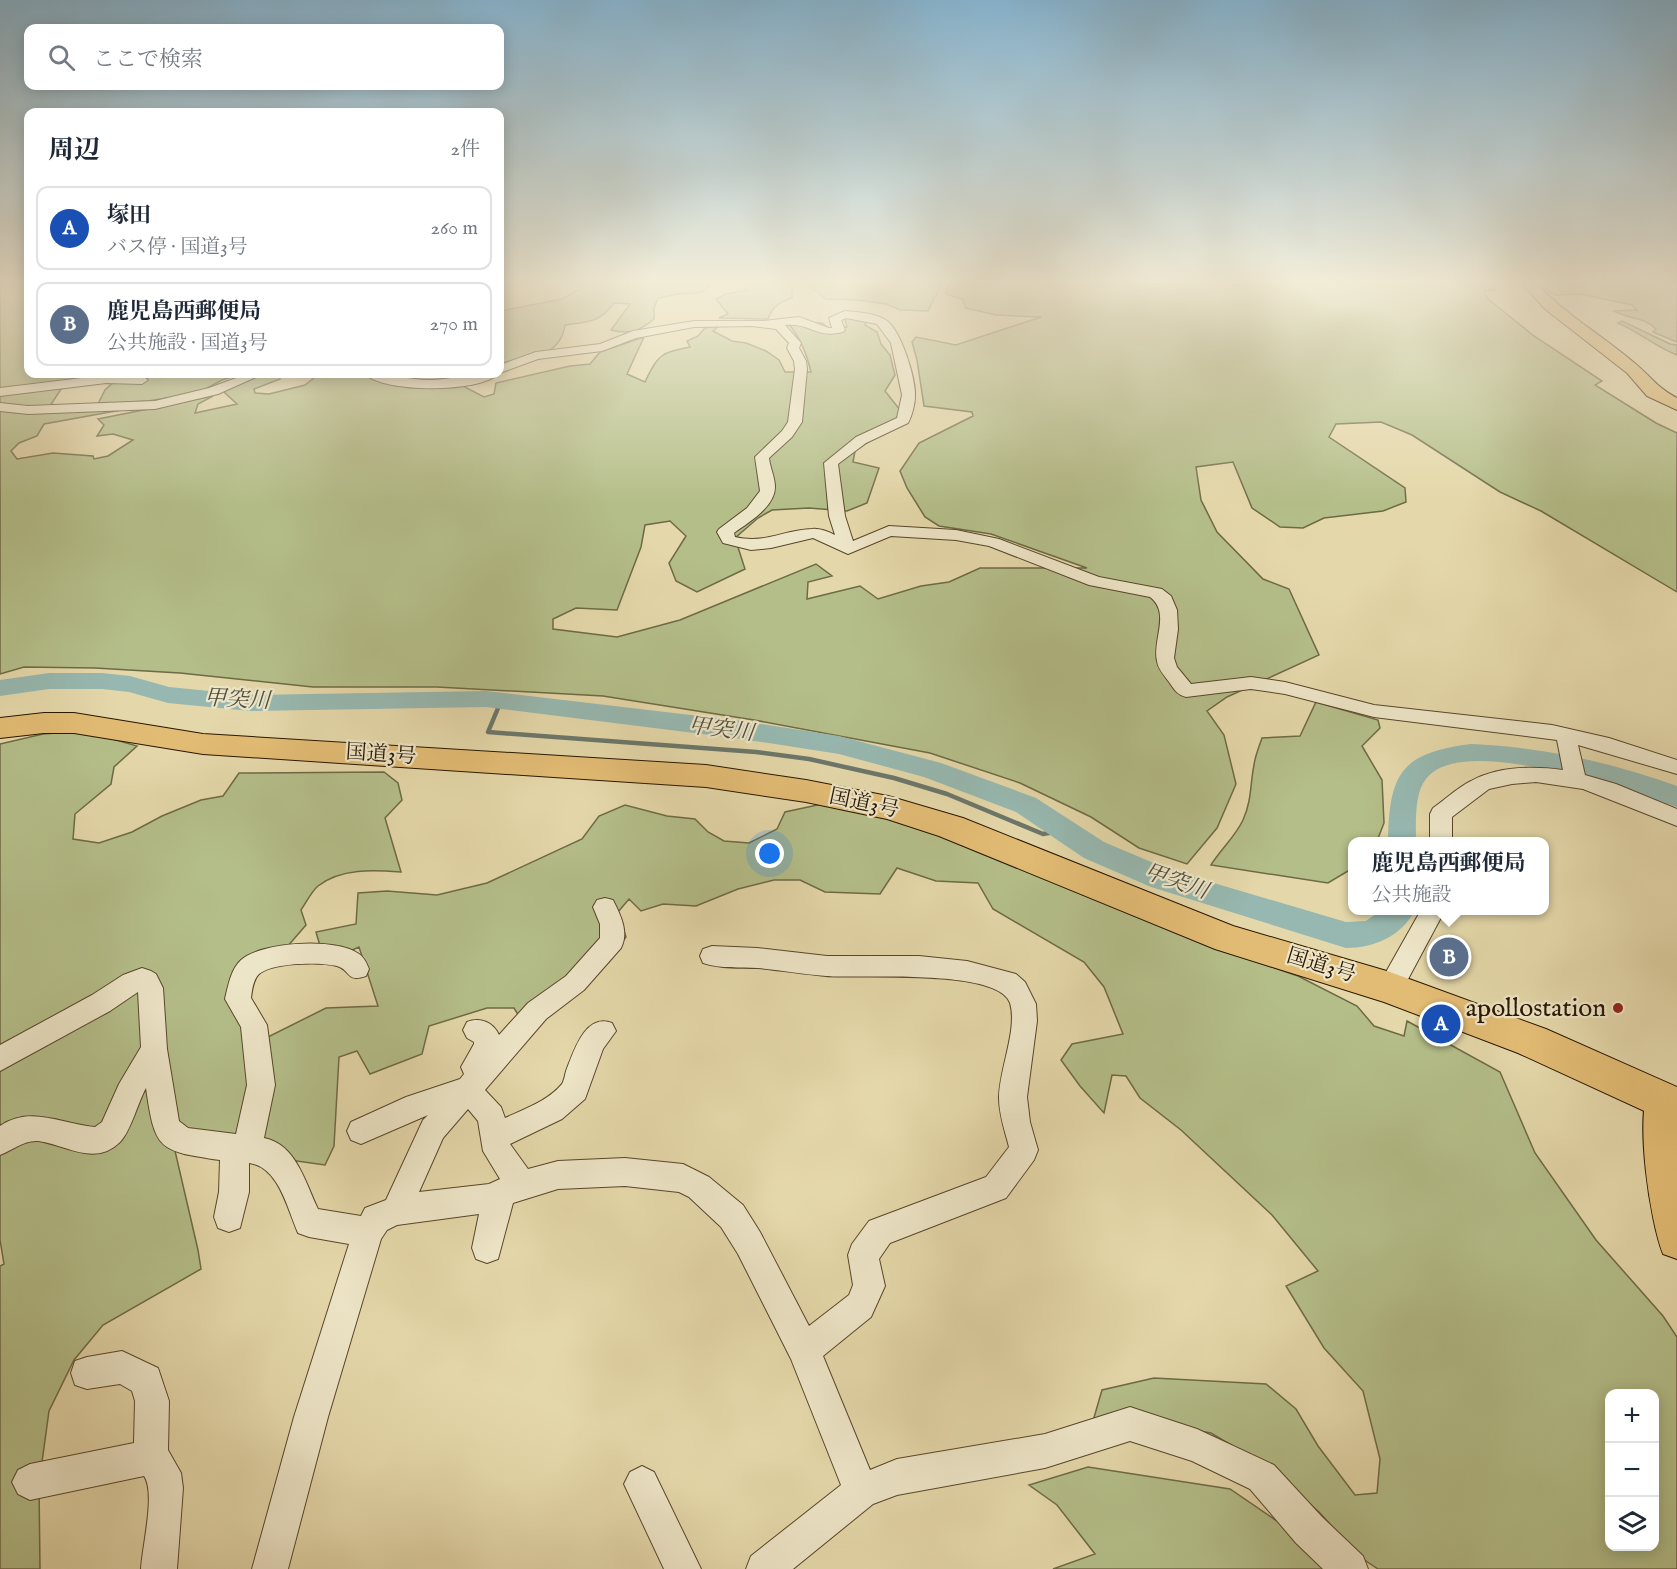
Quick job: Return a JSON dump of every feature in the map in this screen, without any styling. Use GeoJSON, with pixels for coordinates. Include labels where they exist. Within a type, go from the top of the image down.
{"type":"FeatureCollection","features":[{"type":"Feature","properties":{"kind":"highway","name":"国道3号"},"geometry":{"type":"LineString","coordinates":[[0,728],[44,723],[74,723],[203,744],[706,776],[806,791],[919,816],[1185,923],[1390,988],[1532,1041],[1669,1103]]}},
{"type":"Feature","properties":{"kind":"main road"},"geometry":{"type":"LineString","coordinates":[[1616,357],[1633,370],[1653,392],[1677,405]]}},
{"type":"Feature","properties":{"kind":"main road"},"geometry":{"type":"LineString","coordinates":[[1669,1103],[1662,1141],[1669,1202],[1677,1240]]}},
{"type":"Feature","properties":{"kind":"street"},"geometry":{"type":"LineString","coordinates":[[504,368],[533,357]]}},
{"type":"Feature","properties":{"kind":"street"},"geometry":{"type":"LineString","coordinates":[[798,357],[801,369],[796,419],[788,433],[762,457],[761,465],[768,485],[764,498],[759,506],[725,532],[729,540],[752,545],[813,533],[828,537],[848,549]]}},
{"type":"Feature","properties":{"kind":"street"},"geometry":{"type":"LineString","coordinates":[[848,549],[837,516],[831,463],[861,440],[903,420],[909,395],[900,357]]}},
{"type":"Feature","properties":{"kind":"street"},"geometry":{"type":"LineString","coordinates":[[0,407],[28,410],[155,405],[213,390],[246,378]]}},
{"type":"Feature","properties":{"kind":"street"},"geometry":{"type":"LineString","coordinates":[[378,378],[401,383],[467,382],[480,378]]}},
{"type":"Feature","properties":{"kind":"street"},"geometry":{"type":"LineString","coordinates":[[0,392],[106,379],[142,380]]}},
{"type":"Feature","properties":{"kind":"street"},"geometry":{"type":"LineString","coordinates":[[848,549],[889,531],[956,535],[993,542],[1095,581],[1156,593],[1165,600],[1168,610],[1169,629],[1165,658],[1168,668],[1186,691],[1251,683],[1285,688],[1374,711],[1456,719],[1566,735],[1646,755],[1677,767]]}},
{"type":"Feature","properties":{"kind":"street"},"geometry":{"type":"LineString","coordinates":[[1566,735],[1575,779]]}},
{"type":"Feature","properties":{"kind":"street"},"geometry":{"type":"LineString","coordinates":[[1441,837],[1441,814],[1485,782],[1538,774],[1575,779],[1629,796],[1677,818]]}},
{"type":"Feature","properties":{"kind":"street"},"geometry":{"type":"LineString","coordinates":[[396,1209],[433,1129],[462,1092],[537,1011],[575,983],[612,941],[612,924],[605,908]]}},
{"type":"Feature","properties":{"kind":"street"},"geometry":{"type":"LineString","coordinates":[[1390,988],[1430,915]]}},
{"type":"Feature","properties":{"kind":"street"},"geometry":{"type":"LineString","coordinates":[[229,1217],[241,1149],[261,1085],[254,1025],[238,999],[242,981],[249,967],[263,959],[333,954],[350,960],[357,969]]}},
{"type":"Feature","properties":{"kind":"street"},"geometry":{"type":"LineString","coordinates":[[712,956],[757,958],[826,966],[919,966],[967,971],[1007,981],[1016,990],[1023,1004],[1024,1021],[1013,1096],[1016,1122],[1024,1150],[996,1188],[880,1232],[863,1255],[869,1286],[860,1306],[804,1350]]}},
{"type":"Feature","properties":{"kind":"street"},"geometry":{"type":"LineString","coordinates":[[0,1059],[142,978],[147,981],[150,988],[154,1049],[166,1128],[182,1140],[267,1152],[282,1164],[309,1222],[368,1232]]}},
{"type":"Feature","properties":{"kind":"street"},"geometry":{"type":"LineString","coordinates":[[462,1092],[464,1079],[486,1054],[489,1043],[486,1035],[476,1030]]}},
{"type":"Feature","properties":{"kind":"street"},"geometry":{"type":"LineString","coordinates":[[494,1137],[552,1110],[575,1090],[579,1073],[593,1041],[603,1031]]}},
{"type":"Feature","properties":{"kind":"street"},"geometry":{"type":"LineString","coordinates":[[0,1142],[16,1131],[37,1128],[75,1139],[99,1140],[112,1131],[129,1092],[154,1049]]}},
{"type":"Feature","properties":{"kind":"street"},"geometry":{"type":"LineString","coordinates":[[361,1131],[417,1106],[462,1092],[478,1101],[491,1116],[497,1151],[512,1188]]}},
{"type":"Feature","properties":{"kind":"street"},"geometry":{"type":"LineString","coordinates":[[270,1569],[310,1417],[368,1232],[376,1219],[396,1209],[490,1198],[512,1188],[558,1175],[625,1172],[658,1173],[683,1178],[699,1187],[732,1216],[749,1243],[804,1350],[861,1491]]}},
{"type":"Feature","properties":{"kind":"street"},"geometry":{"type":"LineString","coordinates":[[487,1248],[491,1223],[512,1188]]}},
{"type":"Feature","properties":{"kind":"street"},"geometry":{"type":"LineString","coordinates":[[87,1373],[122,1367],[146,1380],[152,1401],[151,1457],[164,1474],[166,1519],[159,1553],[159,1569]]}},
{"type":"Feature","properties":{"kind":"street"},"geometry":{"type":"LineString","coordinates":[[764,1569],[861,1491],[897,1477],[1045,1451],[1130,1424],[1197,1446],[1262,1477],[1309,1530],[1350,1569]]}},
{"type":"Feature","properties":{"kind":"street"},"geometry":{"type":"LineString","coordinates":[[30,1482],[151,1457]]}},
{"type":"Feature","properties":{"kind":"street"},"geometry":{"type":"LineString","coordinates":[[642,1484],[683,1569]]}},
{"type":"Feature","properties":{"kind":"green space"},"geometry":{"type":"Polygon","coordinates":[[[0,357],[24,357],[24,378],[98,378],[68,382],[48,409],[138,407],[44,424],[37,436],[19,443],[11,451],[17,459],[53,453],[93,456],[94,459],[108,456],[133,440],[113,434],[97,436],[104,425],[98,419],[213,396],[198,404],[195,413],[237,404],[225,393],[223,387],[249,378],[280,378],[254,389],[255,393],[269,394],[305,385],[314,378],[381,378],[396,386],[461,385],[484,397],[494,394],[496,383],[570,366],[590,364],[596,357],[635,357],[627,374],[645,382],[660,357],[775,357],[785,372],[811,372],[806,357],[891,357],[895,375],[885,391],[900,410],[895,424],[855,451],[853,462],[879,468],[867,503],[847,511],[809,508],[772,510],[758,518],[735,538],[745,569],[697,592],[676,581],[669,563],[686,536],[670,521],[645,525],[641,547],[617,610],[576,608],[553,619],[553,629],[617,637],[680,620],[816,564],[832,576],[808,582],[807,599],[860,586],[878,599],[921,586],[949,582],[980,568],[1087,568],[991,534],[939,526],[925,517],[907,488],[900,471],[919,443],[973,416],[972,412],[924,406],[916,357],[1566,357],[1602,381],[1595,385],[1656,423],[1677,433],[1677,592],[1541,511],[1500,492],[1412,435],[1381,422],[1336,424],[1329,437],[1405,488],[1406,502],[1383,511],[1324,518],[1303,528],[1280,527],[1252,508],[1233,462],[1196,467],[1201,500],[1217,532],[1263,579],[1289,589],[1319,655],[1227,697],[1207,711],[1224,735],[1236,784],[1217,828],[1187,864],[1139,848],[1091,817],[1020,783],[930,753],[754,720],[603,696],[437,687],[313,687],[180,673],[95,668],[24,667],[0,674],[0,357]]]}},
{"type":"Feature","properties":{"kind":"green space"},"geometry":{"type":"Polygon","coordinates":[[[504,357],[534,357],[504,363],[504,357]]]}},
{"type":"Feature","properties":{"kind":"green space"},"geometry":{"type":"Polygon","coordinates":[[[118,378],[228,378],[198,393],[148,401],[98,404],[105,390],[118,378]]]}},
{"type":"Feature","properties":{"kind":"green space"},"geometry":{"type":"Polygon","coordinates":[[[1316,702],[1378,720],[1380,728],[1362,746],[1382,780],[1384,823],[1379,837],[1348,837],[1348,871],[1328,883],[1211,865],[1236,832],[1246,813],[1255,758],[1262,738],[1300,736],[1316,702]]]}},
{"type":"Feature","properties":{"kind":"green space"},"geometry":{"type":"Polygon","coordinates":[[[85,731],[137,746],[114,767],[111,784],[75,814],[73,839],[99,843],[132,832],[162,816],[201,800],[223,796],[239,773],[384,772],[398,783],[402,800],[385,818],[401,872],[347,873],[327,880],[313,891],[301,910],[306,925],[287,947],[258,969],[243,998],[268,1037],[326,1008],[378,1006],[359,947],[334,958],[323,956],[316,932],[356,924],[358,893],[387,891],[437,895],[487,883],[582,839],[599,816],[625,805],[667,816],[695,819],[708,832],[724,841],[749,843],[777,829],[785,812],[822,804],[901,822],[954,838],[1210,946],[1298,976],[1357,1006],[1374,1026],[1404,1036],[1407,1021],[1500,1072],[1535,1153],[1596,1240],[1663,1316],[1677,1337],[1677,1569],[1378,1569],[1360,1557],[1319,1512],[1262,1463],[1211,1433],[1153,1423],[1093,1421],[1102,1390],[1154,1378],[1266,1384],[1296,1409],[1318,1446],[1355,1495],[1377,1493],[1380,1459],[1363,1391],[1324,1348],[1286,1286],[1318,1271],[1272,1215],[1181,1130],[1140,1098],[1126,1076],[1112,1075],[1104,1113],[1061,1060],[1072,1044],[1123,1034],[1104,987],[1084,962],[993,909],[978,883],[936,881],[897,868],[880,894],[825,892],[800,880],[774,880],[738,889],[696,906],[663,904],[641,911],[629,899],[618,912],[626,937],[609,962],[527,1029],[514,1008],[487,1008],[429,1026],[422,1054],[370,1074],[357,1051],[339,1057],[334,1146],[325,1165],[268,1157],[189,1135],[175,1151],[201,1269],[103,1325],[74,1360],[49,1411],[39,1484],[40,1569],[0,1569],[0,1266],[4,1264],[0,1240],[0,744],[43,734],[85,731]]]}},
{"type":"Feature","properties":{"kind":"green space"},"geometry":{"type":"Polygon","coordinates":[[[1088,1467],[1230,1489],[1318,1549],[1330,1569],[1053,1569],[1095,1554],[1057,1505],[1029,1485],[1088,1467]]]}},
{"type":"Feature","properties":{"kind":"waterway","name":"甲突川"},"geometry":{"type":"LineString","coordinates":[[0,688],[49,681],[102,681],[130,684],[168,695],[250,703],[486,699],[742,730],[839,745],[932,770],[1026,805],[1094,850],[1161,879],[1346,935],[1376,930],[1396,915]]}},
{"type":"Feature","properties":{"kind":"waterway"},"geometry":{"type":"LineString","coordinates":[[501,701],[488,732],[756,752],[809,759],[894,778],[947,794],[1043,834],[1066,830]]}},
{"type":"Feature","properties":{"kind":"waterway","name":"甲突川"},"geometry":{"type":"LineString","coordinates":[[1402,837],[1404,802],[1410,783],[1420,768],[1441,757],[1471,753],[1507,754],[1546,760],[1622,778],[1677,797]]}},
{"type":"Feature","properties":{"kind":"place","name":"鹿児島西郵便局"},"geometry":{"type":"Point","coordinates":[1449,957]}},
{"type":"Feature","properties":{"kind":"place","name":"apollostation"},"geometry":{"type":"Point","coordinates":[1618,1008]}},
{"type":"Feature","properties":{"kind":"place","name":"塚田"},"geometry":{"type":"Point","coordinates":[1441,1024]}}]}
